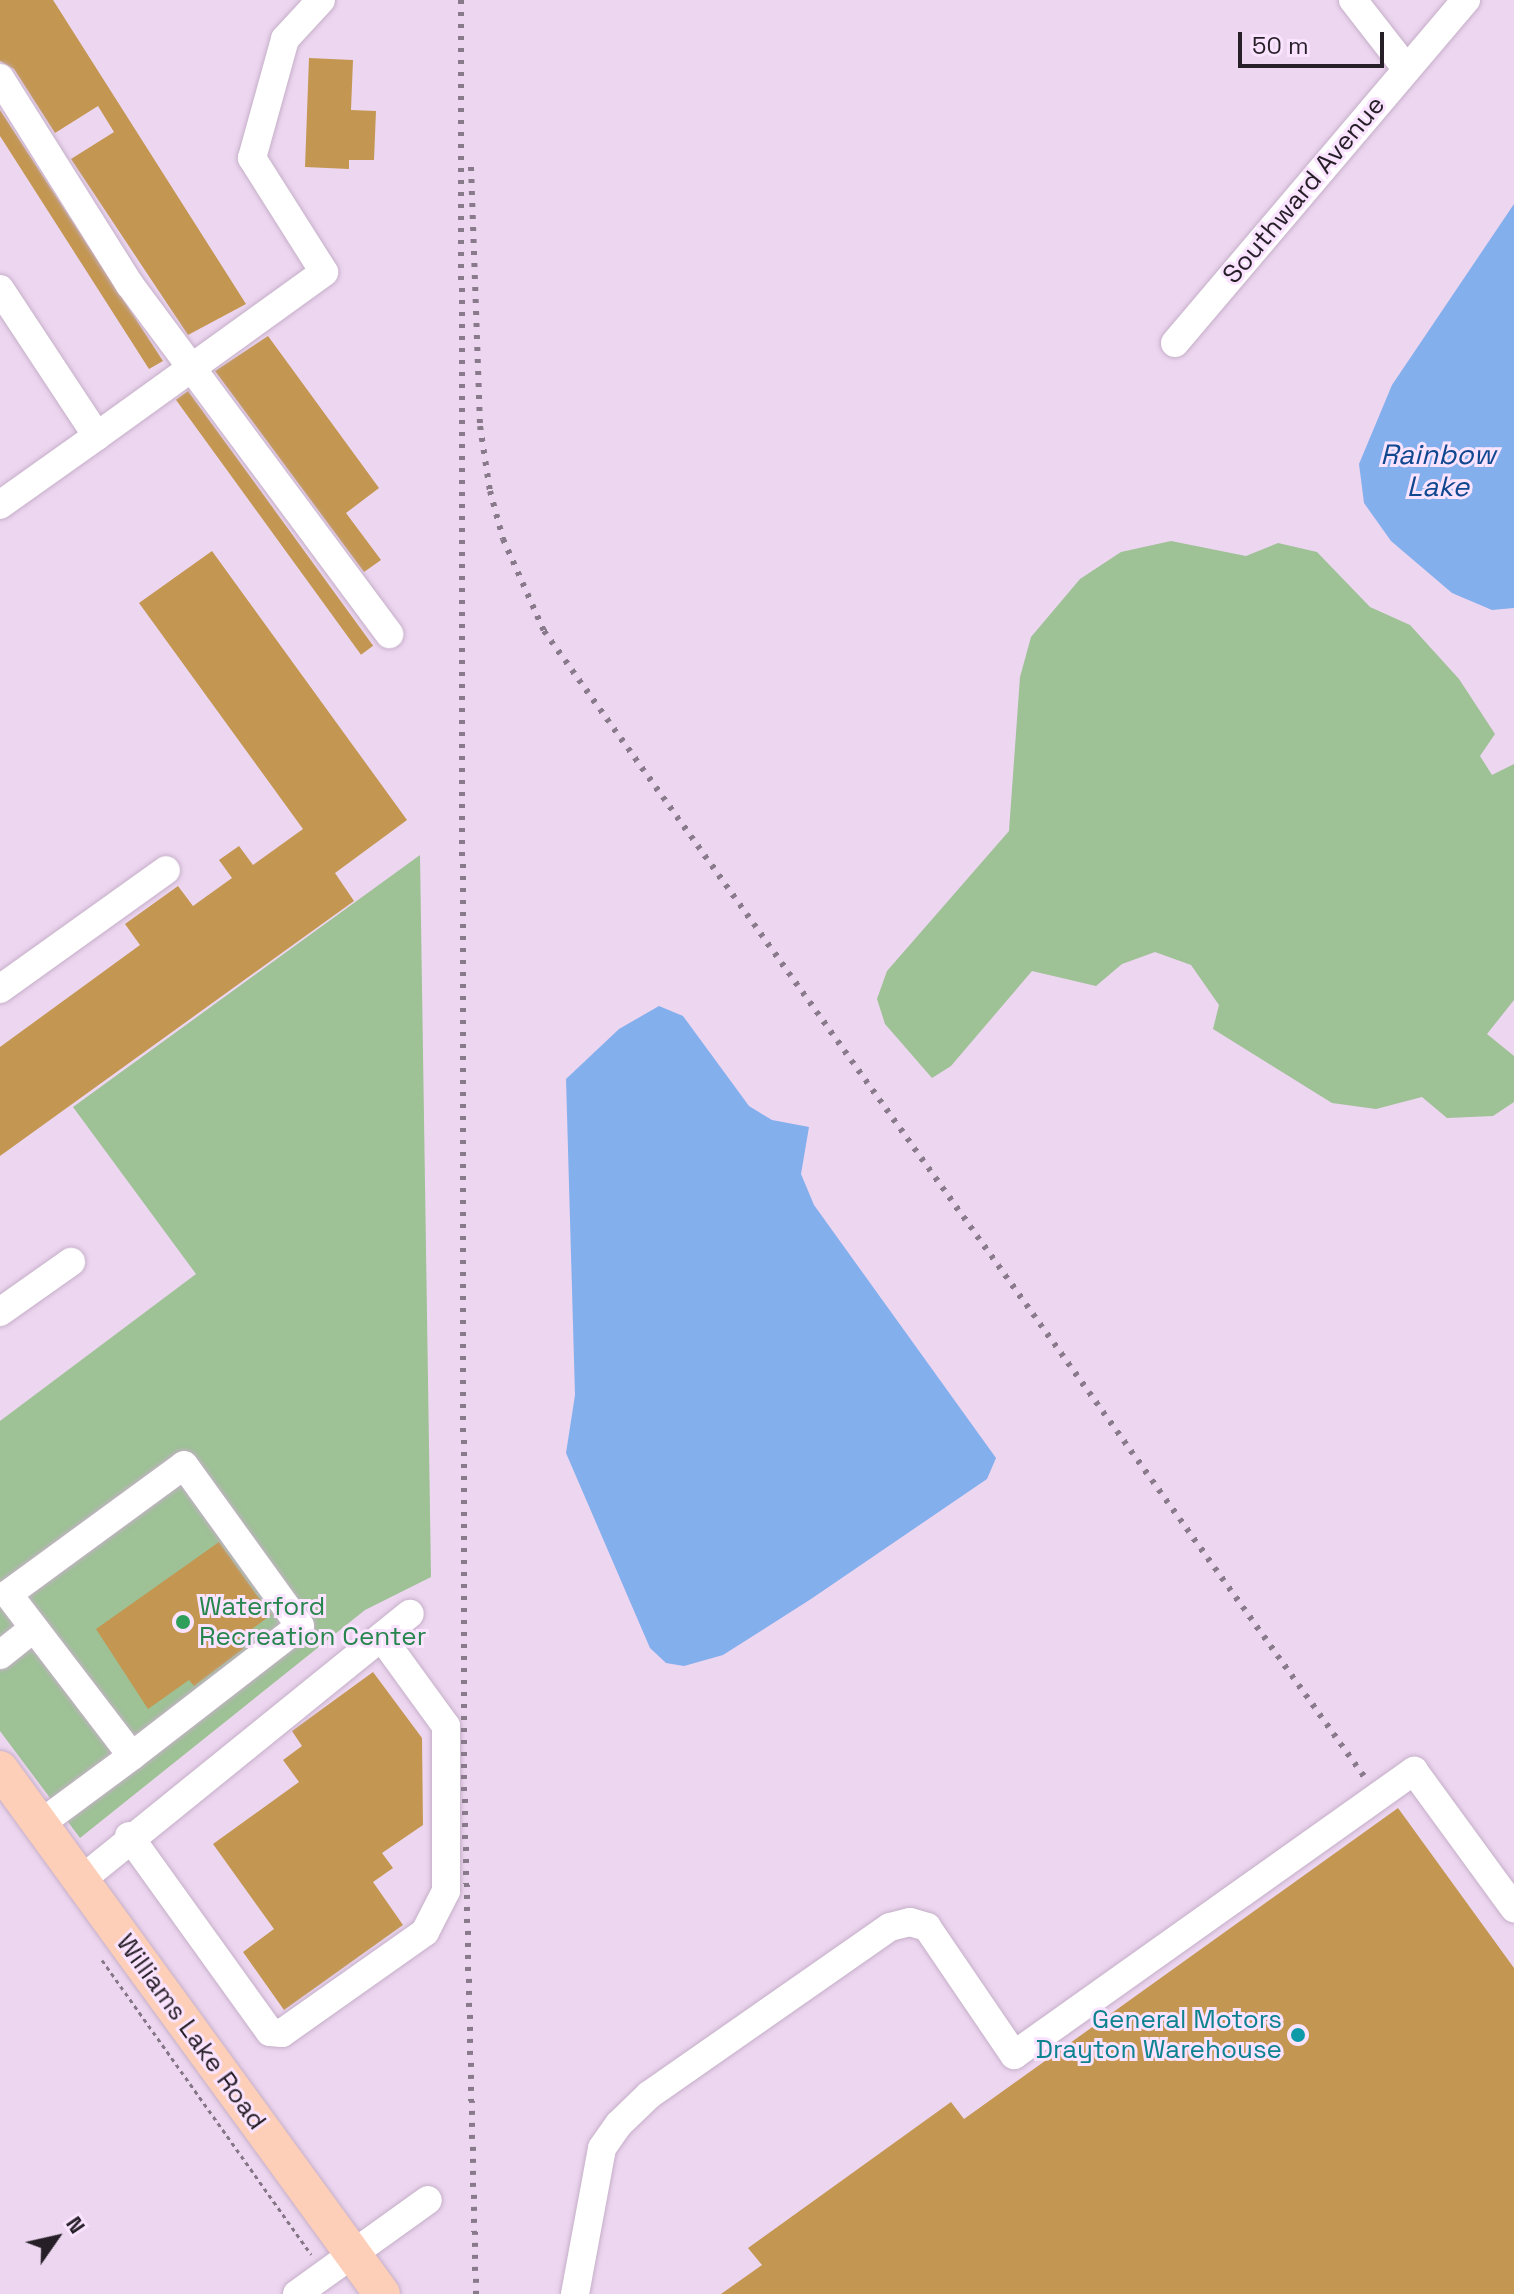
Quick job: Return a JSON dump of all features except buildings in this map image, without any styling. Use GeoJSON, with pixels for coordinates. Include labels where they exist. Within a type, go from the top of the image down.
{"type":"FeatureCollection","features":[{"type":"Feature","properties":{"kind":"main road","name":"Williams Lake Road"},"geometry":{"type":"LineString","coordinates":[[0,1769],[382,2294]]}},
{"type":"Feature","properties":{"kind":"street"},"geometry":{"type":"LineString","coordinates":[[0,505],[97,436],[189,364],[324,272],[252,158],[285,39],[321,0]]}},
{"type":"Feature","properties":{"kind":"street"},"geometry":{"type":"LineString","coordinates":[[1353,0],[1406,68]]}},
{"type":"Feature","properties":{"kind":"street","name":"Southward Avenue"},"geometry":{"type":"LineString","coordinates":[[1175,343],[1466,0]]}},
{"type":"Feature","properties":{"kind":"street"},"geometry":{"type":"LineString","coordinates":[[0,78],[130,285],[389,634]]}},
{"type":"Feature","properties":{"kind":"street"},"geometry":{"type":"LineString","coordinates":[[0,289],[97,436]]}},
{"type":"Feature","properties":{"kind":"street"},"geometry":{"type":"LineString","coordinates":[[0,989],[166,870]]}},
{"type":"Feature","properties":{"kind":"street"},"geometry":{"type":"LineString","coordinates":[[0,1312],[71,1262]]}},
{"type":"Feature","properties":{"kind":"street"},"geometry":{"type":"LineString","coordinates":[[40,1824],[132,1756],[300,1626],[184,1465],[8,1594],[132,1756]]}},
{"type":"Feature","properties":{"kind":"street"},"geometry":{"type":"LineString","coordinates":[[81,1880],[129,1836],[410,1614]]}},
{"type":"Feature","properties":{"kind":"street"},"geometry":{"type":"LineString","coordinates":[[0,1655],[34,1628]]}},
{"type":"Feature","properties":{"kind":"street"},"geometry":{"type":"LineString","coordinates":[[129,1836],[270,2032],[282,2033],[425,1932],[446,1891],[446,1726],[382,1638]]}},
{"type":"Feature","properties":{"kind":"street"},"geometry":{"type":"LineString","coordinates":[[575,2294],[602,2148],[619,2124],[649,2095],[890,1927],[910,1922],[927,1927],[1014,2055],[1414,1771],[1514,1908]]}},
{"type":"Feature","properties":{"kind":"street"},"geometry":{"type":"LineString","coordinates":[[297,2294],[428,2200]]}},
{"type":"Feature","properties":{"kind":"path"},"geometry":{"type":"LineString","coordinates":[[92,1946],[310,2252]]}},
{"type":"Feature","properties":{"kind":"green space"},"geometry":{"type":"Polygon","coordinates":[[[1171,541],[1246,556],[1278,543],[1317,552],[1370,607],[1410,625],[1459,679],[1495,734],[1480,756],[1492,775],[1514,764],[1514,1000],[1487,1034],[1514,1056],[1514,1102],[1493,1116],[1447,1118],[1422,1097],[1376,1109],[1332,1103],[1213,1029],[1219,1005],[1191,965],[1155,952],[1122,964],[1096,986],[1032,971],[951,1066],[932,1078],[885,1024],[877,999],[887,971],[1009,831],[1020,677],[1031,637],[1080,579],[1121,552],[1171,541]]]}},
{"type":"Feature","properties":{"kind":"green space","name":"Waterford Recreation Center"},"geometry":{"type":"Polygon","coordinates":[[[420,855],[431,1577],[365,1610],[80,1838],[0,1731],[0,1421],[196,1274],[73,1107],[420,855]]]}},
{"type":"Feature","properties":{"kind":"water","name":"Rainbow Lake"},"geometry":{"type":"Polygon","coordinates":[[[1514,204],[1514,608],[1492,610],[1452,593],[1391,541],[1364,503],[1359,464],[1392,385],[1514,204]]]}},
{"type":"Feature","properties":{"kind":"water"},"geometry":{"type":"Polygon","coordinates":[[[659,1006],[683,1016],[749,1106],[772,1120],[809,1127],[801,1174],[814,1205],[996,1458],[987,1479],[811,1599],[723,1655],[684,1666],[666,1663],[650,1648],[566,1453],[575,1395],[566,1079],[619,1029],[659,1006]]]}},
{"type":"Feature","properties":{"kind":"railway"},"geometry":{"type":"LineString","coordinates":[[461,0],[464,1775],[476,2294]]}},
{"type":"Feature","properties":{"kind":"railway"},"geometry":{"type":"LineString","coordinates":[[471,167],[480,426],[490,491],[503,539],[544,631],[1368,1782]]}},
{"type":"Feature","properties":{"kind":"place","name":"Waterford Recreation Center"},"geometry":{"type":"Point","coordinates":[183,1622]}},
{"type":"Feature","properties":{"kind":"place","name":"General Motors Drayton Warehouse"},"geometry":{"type":"Point","coordinates":[1298,2035]}}]}
